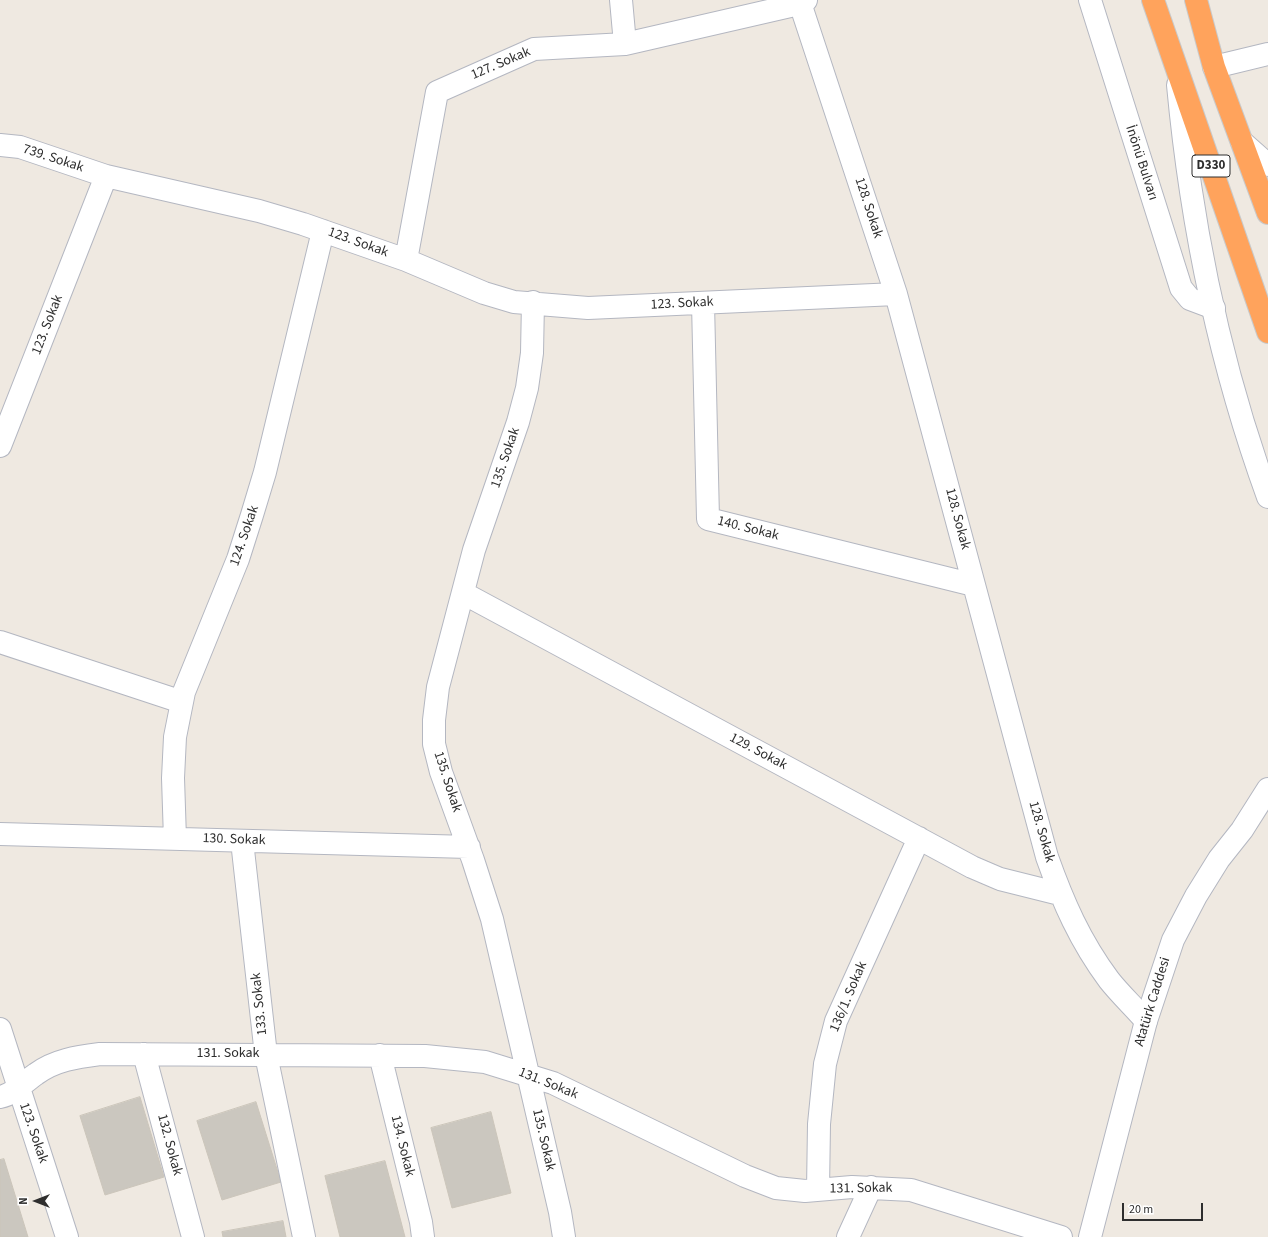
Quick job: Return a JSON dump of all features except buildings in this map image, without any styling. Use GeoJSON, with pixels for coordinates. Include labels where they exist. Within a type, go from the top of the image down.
{"type":"FeatureCollection","features":[{"type":"Feature","properties":{"kind":"highway","name":"D330"},"geometry":{"type":"LineString","coordinates":[[1152,0],[1268,332]]}},
{"type":"Feature","properties":{"kind":"highway","name":"D330"},"geometry":{"type":"LineString","coordinates":[[1196,0],[1214,67],[1268,212]]}},
{"type":"Feature","properties":{"kind":"street"},"geometry":{"type":"LineString","coordinates":[[621,0],[625,44]]}},
{"type":"Feature","properties":{"kind":"street","name":"İnönü Bulvarı"},"geometry":{"type":"LineString","coordinates":[[1090,0],[1181,288],[1190,299],[1214,308]]}},
{"type":"Feature","properties":{"kind":"street","name":"127. Sokak"},"geometry":{"type":"LineString","coordinates":[[406,260],[437,92],[534,49],[625,44],[802,1]]}},
{"type":"Feature","properties":{"kind":"street","name":"128. Sokak"},"geometry":{"type":"LineString","coordinates":[[802,1],[896,294],[1047,857],[1060,894],[1080,936],[1109,980],[1146,1021]]}},
{"type":"Feature","properties":{"kind":"street"},"geometry":{"type":"LineString","coordinates":[[1214,67],[1268,54]]}},
{"type":"Feature","properties":{"kind":"street"},"geometry":{"type":"LineString","coordinates":[[1177,68],[1183,140],[1207,279],[1231,385],[1247,440],[1268,497]]}},
{"type":"Feature","properties":{"kind":"street"},"geometry":{"type":"LineString","coordinates":[[1242,142],[1268,165]]}},
{"type":"Feature","properties":{"kind":"street","name":"739. Sokak"},"geometry":{"type":"LineString","coordinates":[[0,144],[20,147],[106,176]]}},
{"type":"Feature","properties":{"kind":"street","name":"123. Sokak"},"geometry":{"type":"LineString","coordinates":[[0,446],[106,176],[259,210],[406,260],[484,293],[514,302],[533,302],[554,307],[588,308],[896,294]]}},
{"type":"Feature","properties":{"kind":"street","name":"124. Sokak"},"geometry":{"type":"LineString","coordinates":[[175,839],[173,778],[175,737],[184,692],[238,559],[265,472],[323,231]]}},
{"type":"Feature","properties":{"kind":"street","name":"135. Sokak"},"geometry":{"type":"LineString","coordinates":[[533,302],[532,353],[527,388],[518,422],[474,550],[438,687],[434,720],[434,744],[441,772],[469,847],[492,919],[560,1212],[564,1237]]}},
{"type":"Feature","properties":{"kind":"street","name":"140. Sokak"},"geometry":{"type":"LineString","coordinates":[[703,303],[708,519],[974,585]]}},
{"type":"Feature","properties":{"kind":"street","name":"129. Sokak"},"geometry":{"type":"LineString","coordinates":[[463,593],[972,867],[1000,878],[1060,894]]}},
{"type":"Feature","properties":{"kind":"street"},"geometry":{"type":"LineString","coordinates":[[0,642],[182,702]]}},
{"type":"Feature","properties":{"kind":"street","name":"Atatürk Caddesi"},"geometry":{"type":"LineString","coordinates":[[1090,1237],[1146,1021],[1173,940],[1196,896],[1219,859],[1242,830],[1268,789]]}},
{"type":"Feature","properties":{"kind":"street","name":"130. Sokak"},"geometry":{"type":"LineString","coordinates":[[0,834],[469,847]]}},
{"type":"Feature","properties":{"kind":"street","name":"136/1. Sokak"},"geometry":{"type":"LineString","coordinates":[[818,1190],[819,1124],[825,1064],[836,1021],[919,838]]}},
{"type":"Feature","properties":{"kind":"street","name":"133. Sokak"},"geometry":{"type":"LineString","coordinates":[[242,840],[266,1055],[304,1237]]}},
{"type":"Feature","properties":{"kind":"street","name":"123. Sokak"},"geometry":{"type":"LineString","coordinates":[[0,1028],[9,1093],[67,1237]]}},
{"type":"Feature","properties":{"kind":"street","name":"131. Sokak"},"geometry":{"type":"LineString","coordinates":[[9,1093],[35,1074],[52,1064],[74,1058],[100,1054],[380,1055],[459,1058],[485,1062],[528,1074],[553,1083],[744,1176],[776,1188],[818,1190],[852,1187],[911,1190],[1061,1237]]}},
{"type":"Feature","properties":{"kind":"street","name":"132. Sokak"},"geometry":{"type":"LineString","coordinates":[[144,1054],[193,1237]]}},
{"type":"Feature","properties":{"kind":"street","name":"134. Sokak"},"geometry":{"type":"LineString","coordinates":[[380,1055],[423,1237]]}},
{"type":"Feature","properties":{"kind":"street"},"geometry":{"type":"LineString","coordinates":[[848,1237],[871,1188]]}}]}
